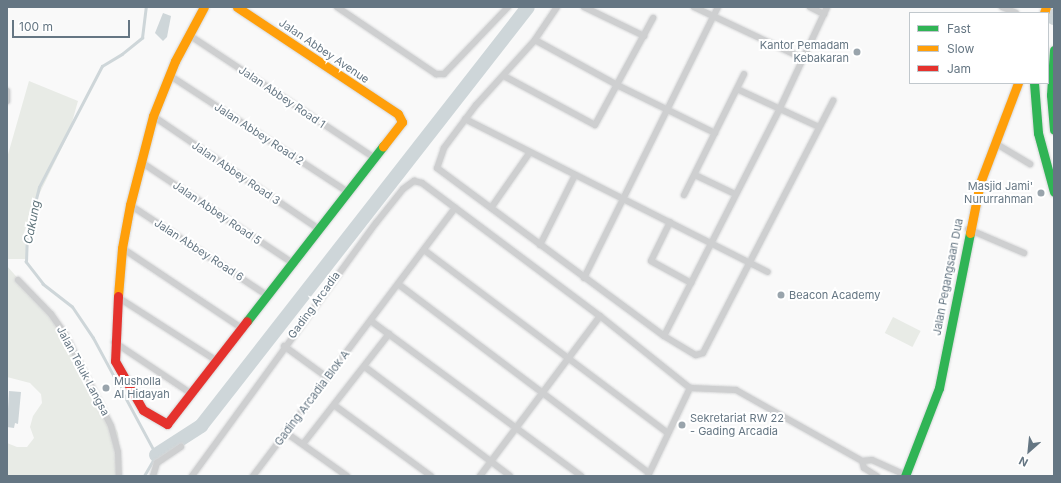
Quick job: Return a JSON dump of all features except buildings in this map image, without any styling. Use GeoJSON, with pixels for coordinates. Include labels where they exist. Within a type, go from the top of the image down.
{"type":"FeatureCollection","features":[{"type":"Feature","properties":{"kind":"main road"},"geometry":{"type":"LineString","coordinates":[[204,7],[169,75],[153,116],[130,205],[122,248],[120,298],[114,342],[115,361],[143,410],[162,423],[171,421],[376,159]]}},
{"type":"Feature","properties":{"kind":"main road","name":"Jalan Abbey Avenue"},"geometry":{"type":"LineString","coordinates":[[236,7],[398,114],[402,122],[400,128],[376,159]]}},
{"type":"Feature","properties":{"kind":"main road"},"geometry":{"type":"LineString","coordinates":[[1054,50],[1051,95],[1054,130]]}},
{"type":"Feature","properties":{"kind":"main road","name":"Jalan Pegangsaan Dua"},"geometry":{"type":"LineString","coordinates":[[905,476],[939,388],[968,230],[980,183],[1018,84]]}},
{"type":"Feature","properties":{"kind":"main road"},"geometry":{"type":"LineString","coordinates":[[1034,84],[1038,133],[1054,192]]}},
{"type":"Feature","properties":{"kind":"street"},"geometry":{"type":"LineString","coordinates":[[337,7],[436,74],[444,74],[508,7]]}},
{"type":"Feature","properties":{"kind":"street"},"geometry":{"type":"LineString","coordinates":[[557,7],[535,40],[465,119],[444,148],[437,168],[664,336],[696,355],[703,353],[833,101]]}},
{"type":"Feature","properties":{"kind":"street"},"geometry":{"type":"LineString","coordinates":[[584,7],[644,36]]}},
{"type":"Feature","properties":{"kind":"street"},"geometry":{"type":"LineString","coordinates":[[694,7],[804,59]]}},
{"type":"Feature","properties":{"kind":"street"},"geometry":{"type":"LineString","coordinates":[[584,278],[718,7]]}},
{"type":"Feature","properties":{"kind":"street"},"geometry":{"type":"LineString","coordinates":[[810,7],[824,14]]}},
{"type":"Feature","properties":{"kind":"street"},"geometry":{"type":"LineString","coordinates":[[664,336],[780,108],[827,7]]}},
{"type":"Feature","properties":{"kind":"street"},"geometry":{"type":"LineString","coordinates":[[1002,7],[1014,12]]}},
{"type":"Feature","properties":{"kind":"street"},"geometry":{"type":"LineString","coordinates":[[504,76],[595,125],[619,86],[653,18]]}},
{"type":"Feature","properties":{"kind":"street","name":"Jalan Abbey Road 1"},"geometry":{"type":"LineString","coordinates":[[189,35],[376,159]]}},
{"type":"Feature","properties":{"kind":"street"},"geometry":{"type":"LineString","coordinates":[[535,40],[619,86],[668,108],[715,133]]}},
{"type":"Feature","properties":{"kind":"street"},"geometry":{"type":"LineString","coordinates":[[684,195],[744,74]]}},
{"type":"Feature","properties":{"kind":"street","name":"Jalan Abbey Road 2"},"geometry":{"type":"LineString","coordinates":[[169,75],[349,193]]}},
{"type":"Feature","properties":{"kind":"street"},"geometry":{"type":"LineString","coordinates":[[737,89],[819,127]]}},
{"type":"Feature","properties":{"kind":"street"},"geometry":{"type":"LineString","coordinates":[[7,91],[7,101]]}},
{"type":"Feature","properties":{"kind":"street","name":"Jalan Abbey Road 3"},"geometry":{"type":"LineString","coordinates":[[153,116],[320,230]]}},
{"type":"Feature","properties":{"kind":"street"},"geometry":{"type":"LineString","coordinates":[[465,119],[575,175],[623,197],[768,272]]}},
{"type":"Feature","properties":{"kind":"street"},"geometry":{"type":"LineString","coordinates":[[995,143],[1030,164]]}},
{"type":"Feature","properties":{"kind":"street"},"geometry":{"type":"LineString","coordinates":[[492,208],[530,152]]}},
{"type":"Feature","properties":{"kind":"street","name":"Jalan Abbey Road 5"},"geometry":{"type":"LineString","coordinates":[[141,162],[294,264]]}},
{"type":"Feature","properties":{"kind":"street"},"geometry":{"type":"LineString","coordinates":[[540,245],[575,175]]}},
{"type":"Feature","properties":{"kind":"street"},"geometry":{"type":"LineString","coordinates":[[695,175],[735,194]]}},
{"type":"Feature","properties":{"kind":"street","name":"Gading Arcadia"},"geometry":{"type":"LineString","coordinates":[[192,476],[284,346],[376,223],[409,183],[414,180],[422,183],[600,316],[690,388]]}},
{"type":"Feature","properties":{"kind":"street","name":"Jalan Abbey Road 6"},"geometry":{"type":"LineString","coordinates":[[130,205],[268,296]]}},
{"type":"Feature","properties":{"kind":"street"},"geometry":{"type":"LineString","coordinates":[[455,208],[371,321],[517,427],[581,476]]}},
{"type":"Feature","properties":{"kind":"street"},"geometry":{"type":"LineString","coordinates":[[670,222],[651,261],[691,284]]}},
{"type":"Feature","properties":{"kind":"street"},"geometry":{"type":"LineString","coordinates":[[968,230],[1024,253]]}},
{"type":"Feature","properties":{"kind":"street"},"geometry":{"type":"LineString","coordinates":[[122,248],[243,329]]}},
{"type":"Feature","properties":{"kind":"street"},"geometry":{"type":"LineString","coordinates":[[424,250],[569,357],[668,433]]}},
{"type":"Feature","properties":{"kind":"street","name":"Jalan Teluk Langsa"},"geometry":{"type":"LineString","coordinates":[[18,280],[51,314],[68,339],[111,426],[118,452],[119,476]]}},
{"type":"Feature","properties":{"kind":"street"},"geometry":{"type":"LineString","coordinates":[[398,284],[648,474],[690,388],[703,390],[722,388],[736,390],[862,461],[872,460],[905,476]]}},
{"type":"Feature","properties":{"kind":"street"},"geometry":{"type":"LineString","coordinates":[[120,298],[217,361]]}},
{"type":"Feature","properties":{"kind":"street"},"geometry":{"type":"LineString","coordinates":[[480,476],[600,316]]}},
{"type":"Feature","properties":{"kind":"street","name":"Gading Arcadia Blok A"},"geometry":{"type":"LineString","coordinates":[[255,474],[285,432],[371,321]]}},
{"type":"Feature","properties":{"kind":"street"},"geometry":{"type":"LineString","coordinates":[[303,444],[390,334]]}},
{"type":"Feature","properties":{"kind":"street"},"geometry":{"type":"LineString","coordinates":[[114,342],[192,394]]}},
{"type":"Feature","properties":{"kind":"street"},"geometry":{"type":"LineString","coordinates":[[284,346],[328,378]]}},
{"type":"Feature","properties":{"kind":"street"},"geometry":{"type":"LineString","coordinates":[[364,367],[510,476]]}},
{"type":"Feature","properties":{"kind":"street"},"geometry":{"type":"LineString","coordinates":[[334,405],[431,476]]}},
{"type":"Feature","properties":{"kind":"street"},"geometry":{"type":"LineString","coordinates":[[285,432],[347,476]]}},
{"type":"Feature","properties":{"kind":"street"},"geometry":{"type":"LineString","coordinates":[[153,476],[158,463],[181,447]]}},
{"type":"Feature","properties":{"kind":"street"},"geometry":{"type":"LineString","coordinates":[[862,461],[864,468],[877,476]]}},
{"type":"Feature","properties":{"kind":"street"},"geometry":{"type":"LineString","coordinates":[[255,474],[262,476]]}},
{"type":"Feature","properties":{"kind":"shaded area"},"geometry":{"type":"Polygon","coordinates":[[[163,13],[171,16],[167,37],[163,41],[155,33],[163,13]]]}},
{"type":"Feature","properties":{"kind":"shaded area"},"geometry":{"type":"Polygon","coordinates":[[[29,81],[78,101],[69,133],[31,211],[24,233],[28,259],[7,259],[7,158],[29,81]]]}},
{"type":"Feature","properties":{"kind":"shaded area"},"geometry":{"type":"Polygon","coordinates":[[[7,266],[66,333],[118,433],[122,476],[7,476],[7,443],[17,447],[27,447],[34,438],[30,427],[33,416],[42,403],[41,394],[30,383],[7,377],[7,266]]]}},
{"type":"Feature","properties":{"kind":"shaded area"},"geometry":{"type":"Polygon","coordinates":[[[893,317],[921,331],[912,347],[885,333],[893,317]]]}},
{"type":"Feature","properties":{"kind":"shaded area"},"geometry":{"type":"Polygon","coordinates":[[[9,391],[21,392],[18,424],[15,423],[14,428],[7,427],[9,391]]]}},
{"type":"Feature","properties":{"kind":"waterway","name":"Cakung"},"geometry":{"type":"LineString","coordinates":[[144,476],[156,455],[93,338],[72,307],[43,284],[26,262],[27,235],[39,187],[102,66],[122,54],[142,38],[146,7]]}},
{"type":"Feature","properties":{"kind":"waterway"},"geometry":{"type":"LineString","coordinates":[[156,455],[201,426],[528,7]]}},
{"type":"Feature","properties":{"kind":"waterway"},"geometry":{"type":"LineString","coordinates":[[1049,15],[1054,18]]}},
{"type":"Feature","properties":{"kind":"traffic: fast"},"geometry":{"type":"LineString","coordinates":[[1054,50],[1051,95],[1054,130]]}},
{"type":"Feature","properties":{"kind":"traffic: fast"},"geometry":{"type":"LineString","coordinates":[[1034,84],[1038,133],[1054,192]]}},
{"type":"Feature","properties":{"kind":"traffic: fast"},"geometry":{"type":"LineString","coordinates":[[247,321],[383,146]]}},
{"type":"Feature","properties":{"kind":"traffic: fast"},"geometry":{"type":"LineString","coordinates":[[905,476],[939,388],[970,233]]}},
{"type":"Feature","properties":{"kind":"traffic: slow"},"geometry":{"type":"LineString","coordinates":[[118,296],[122,248],[130,205],[153,116],[175,61],[204,7]]}},
{"type":"Feature","properties":{"kind":"traffic: slow"},"geometry":{"type":"LineString","coordinates":[[237,7],[398,114],[402,122],[383,146]]}},
{"type":"Feature","properties":{"kind":"traffic: slow"},"geometry":{"type":"LineString","coordinates":[[1044,12],[1046,7]]}},
{"type":"Feature","properties":{"kind":"traffic: slow"},"geometry":{"type":"LineString","coordinates":[[970,233],[980,183],[1018,84]]}},
{"type":"Feature","properties":{"kind":"traffic: jam"},"geometry":{"type":"LineString","coordinates":[[118,296],[115,361],[143,410],[167,424],[247,321]]}},
{"type":"Feature","properties":{"kind":"place","name":"Kantor Pemadam Kebakaran"},"geometry":{"type":"Point","coordinates":[857,52]}},
{"type":"Feature","properties":{"kind":"place","name":"Masjid Jami' Nururrahman"},"geometry":{"type":"Point","coordinates":[1041,193]}},
{"type":"Feature","properties":{"kind":"place","name":"Beacon Academy"},"geometry":{"type":"Point","coordinates":[781,295]}},
{"type":"Feature","properties":{"kind":"place","name":"Musholla Al Hidayah"},"geometry":{"type":"Point","coordinates":[106,388]}},
{"type":"Feature","properties":{"kind":"place","name":"Sekretariat RW 22 - Gading Arcadia"},"geometry":{"type":"Point","coordinates":[682,425]}}]}
